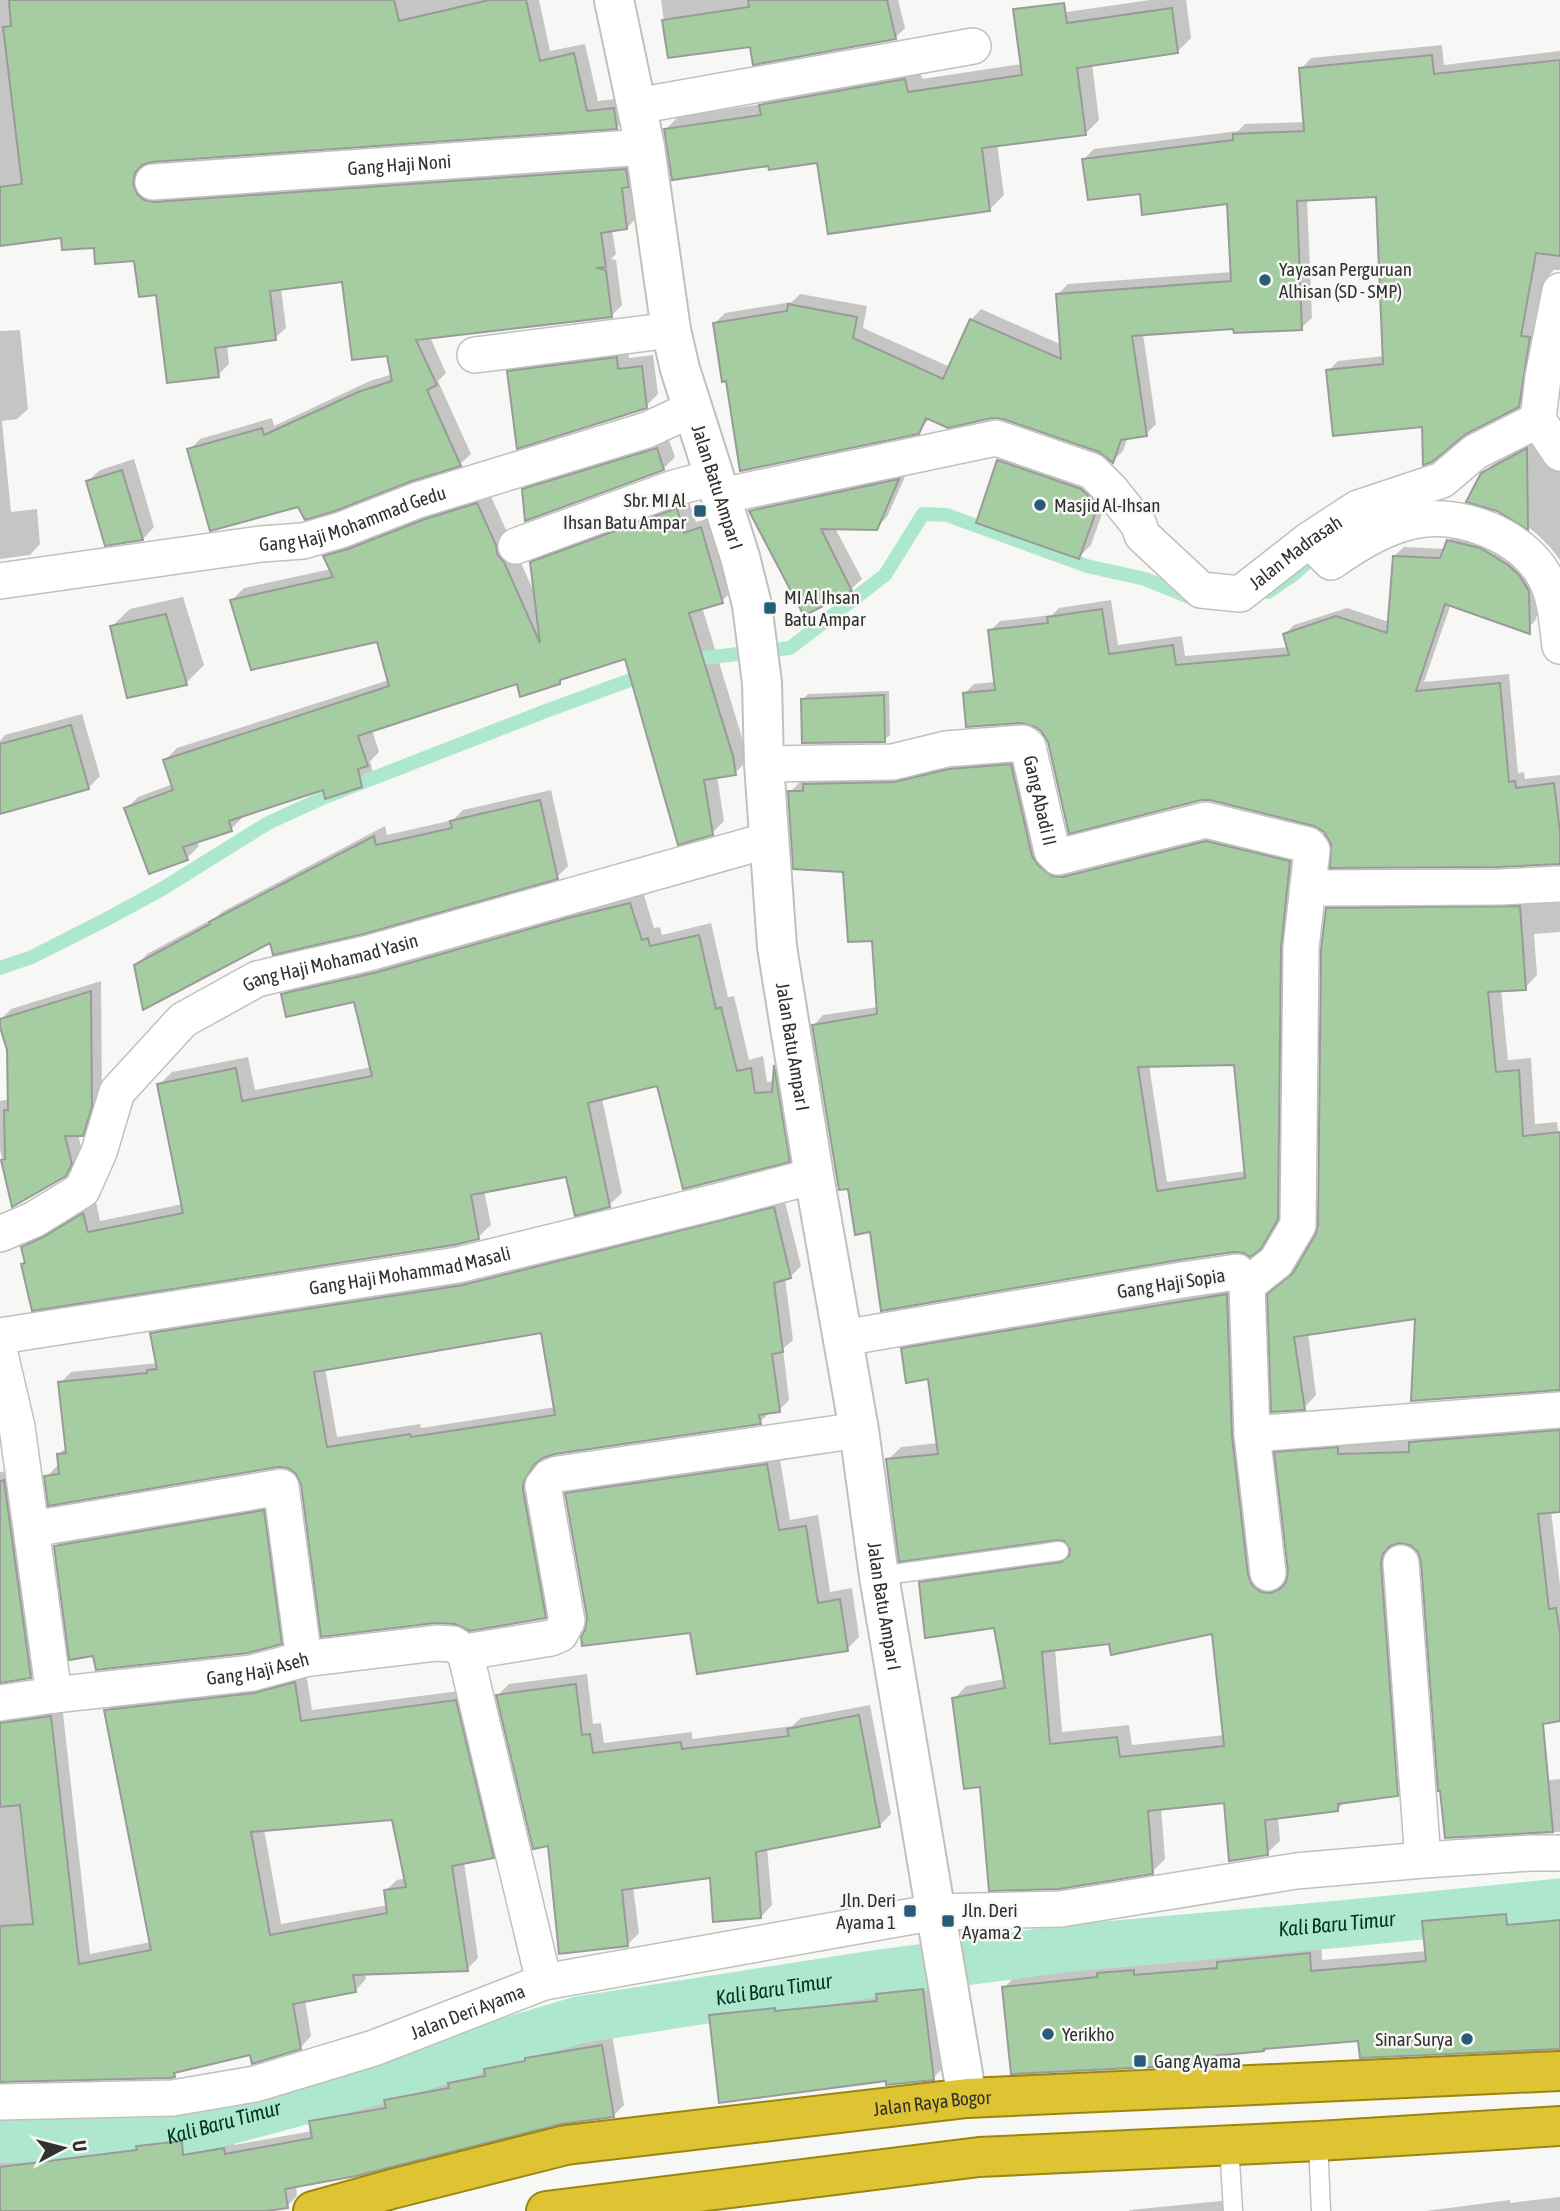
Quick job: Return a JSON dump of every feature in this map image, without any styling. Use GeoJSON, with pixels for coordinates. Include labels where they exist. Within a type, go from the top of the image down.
{"type":"FeatureCollection","features":[{"type":"Feature","properties":{"kind":"highway","name":"Jalan Raya Bogor"},"geometry":{"type":"LineString","coordinates":[[313,2211],[566,2146],[967,2098],[1560,2071]]}},
{"type":"Feature","properties":{"kind":"highway"},"geometry":{"type":"LineString","coordinates":[[551,2210],[979,2157],[1560,2126]]}},
{"type":"Feature","properties":{"kind":"street","name":"Jalan Batu Ampar I"},"geometry":{"type":"LineString","coordinates":[[614,0],[645,147],[671,330],[692,409],[740,557],[752,605],[762,683],[764,764],[777,947],[859,1430],[879,1576],[967,2098]]}},
{"type":"Feature","properties":{"kind":"street"},"geometry":{"type":"LineString","coordinates":[[637,106],[973,46]]}},
{"type":"Feature","properties":{"kind":"street","name":"Gang Haji Noni"},"geometry":{"type":"LineString","coordinates":[[153,181],[645,147]]}},
{"type":"Feature","properties":{"kind":"street"},"geometry":{"type":"LineString","coordinates":[[1560,291],[1543,377],[1538,420],[1560,453]]}},
{"type":"Feature","properties":{"kind":"street"},"geometry":{"type":"LineString","coordinates":[[475,355],[671,330]]}},
{"type":"Feature","properties":{"kind":"street","name":"Gang Haji Mohammad Gedu"},"geometry":{"type":"LineString","coordinates":[[0,581],[261,544],[303,541],[341,530],[418,500],[647,430],[692,409]]}},
{"type":"Feature","properties":{"kind":"street","name":"Jalan Madrasah"},"geometry":{"type":"LineString","coordinates":[[516,547],[674,488],[718,486],[996,438],[1092,471],[1139,524],[1142,535],[1202,590],[1240,594],[1318,548],[1358,508],[1442,480],[1475,452],[1538,420]]}},
{"type":"Feature","properties":{"kind":"street"},"geometry":{"type":"LineString","coordinates":[[1318,548],[1363,539],[1413,521],[1444,519],[1505,537],[1530,558],[1550,587],[1560,646]]}},
{"type":"Feature","properties":{"kind":"street","name":"Gang Abadi II"},"geometry":{"type":"LineString","coordinates":[[764,764],[893,762],[946,749],[1023,743],[1028,747],[1052,851],[1058,858],[1206,820],[1310,846]]}},
{"type":"Feature","properties":{"kind":"street","name":"Gang Haji Mohamad Yasin"},"geometry":{"type":"LineString","coordinates":[[0,1234],[33,1220],[82,1190],[99,1152],[117,1092],[183,1020],[257,979],[369,953],[769,840]]}},
{"type":"Feature","properties":{"kind":"street","name":"Gang Haji Sopia"},"geometry":{"type":"LineString","coordinates":[[843,1338],[1237,1272],[1247,1285],[1276,1262],[1298,1225],[1301,948],[1312,850],[1310,846]]}},
{"type":"Feature","properties":{"kind":"street"},"geometry":{"type":"LineString","coordinates":[[1308,888],[1560,884]]}},
{"type":"Feature","properties":{"kind":"street","name":"Gang Haji Mohammad Masali"},"geometry":{"type":"LineString","coordinates":[[0,1336],[458,1265],[814,1175]]}},
{"type":"Feature","properties":{"kind":"street"},"geometry":{"type":"LineString","coordinates":[[1247,1285],[1252,1434],[1268,1573]]}},
{"type":"Feature","properties":{"kind":"street"},"geometry":{"type":"LineString","coordinates":[[0,1354],[18,1427],[54,1695]]}},
{"type":"Feature","properties":{"kind":"street"},"geometry":{"type":"LineString","coordinates":[[1252,1434],[1560,1410]]}},
{"type":"Feature","properties":{"kind":"street"},"geometry":{"type":"LineString","coordinates":[[544,1982],[465,1652],[551,1638],[560,1634],[567,1621],[543,1486],[550,1477],[558,1474],[859,1430]]}},
{"type":"Feature","properties":{"kind":"street"},"geometry":{"type":"LineString","coordinates":[[32,1529],[281,1487],[304,1659]]}},
{"type":"Feature","properties":{"kind":"street"},"geometry":{"type":"LineString","coordinates":[[1401,1563],[1423,1860]]}},
{"type":"Feature","properties":{"kind":"street","name":"Gang Haji Aseh"},"geometry":{"type":"LineString","coordinates":[[0,1703],[252,1673],[304,1659],[437,1643],[453,1644],[465,1652]]}},
{"type":"Feature","properties":{"kind":"street","name":"Jalan Deri Ayama"},"geometry":{"type":"LineString","coordinates":[[0,2102],[173,2098],[255,2084],[374,2048],[544,1982],[936,1918],[1061,1909],[1296,1871],[1423,1860],[1560,1853]]}},
{"type":"Feature","properties":{"kind":"lane"},"geometry":{"type":"LineString","coordinates":[[879,1576],[1059,1551]]}},
{"type":"Feature","properties":{"kind":"lane"},"geometry":{"type":"LineString","coordinates":[[1318,2141],[1321,2211]]}},
{"type":"Feature","properties":{"kind":"lane"},"geometry":{"type":"LineString","coordinates":[[1229,2144],[1233,2211]]}},
{"type":"Feature","properties":{"kind":"building"},"geometry":{"type":"Polygon","coordinates":[[[9,0],[394,0],[399,21],[489,0],[526,0],[540,61],[574,53],[587,111],[614,108],[617,129],[152,162],[142,165],[135,173],[133,184],[137,194],[144,200],[154,202],[626,169],[629,187],[622,188],[627,229],[601,233],[606,267],[596,268],[606,270],[612,317],[416,340],[437,385],[427,390],[461,466],[305,520],[298,507],[210,531],[187,449],[262,428],[264,435],[358,392],[392,381],[387,356],[352,360],[342,282],[270,291],[276,340],[215,348],[219,377],[167,383],[156,295],[139,297],[134,261],[95,264],[94,248],[62,250],[61,238],[0,246],[0,187],[22,184],[3,27],[11,26],[9,0]]]}},
{"type":"Feature","properties":{"kind":"building"},"geometry":{"type":"Polygon","coordinates":[[[748,0],[887,0],[896,39],[753,65],[750,47],[668,58],[662,20],[749,7],[748,0]]]}},
{"type":"Feature","properties":{"kind":"building"},"geometry":{"type":"Polygon","coordinates":[[[1064,3],[1067,23],[1172,8],[1178,53],[1077,68],[1086,135],[982,148],[990,211],[828,234],[817,163],[769,170],[768,166],[672,180],[664,129],[761,115],[759,105],[905,79],[908,92],[1022,75],[1013,9],[1064,3]]]}},
{"type":"Feature","properties":{"kind":"building"},"geometry":{"type":"Polygon","coordinates":[[[1432,55],[1434,74],[1560,60],[1560,256],[1536,253],[1521,336],[1530,337],[1519,407],[1466,434],[1432,462],[1423,465],[1422,427],[1333,436],[1326,370],[1383,364],[1376,197],[1297,201],[1302,330],[1234,333],[1233,329],[1132,336],[1147,436],[1121,440],[1113,463],[1099,452],[1003,419],[992,418],[948,428],[926,418],[919,434],[740,471],[726,381],[722,382],[713,323],[787,311],[788,304],[857,317],[853,338],[943,379],[970,319],[1061,359],[1056,294],[1231,281],[1227,204],[1142,215],[1140,194],[1088,200],[1082,159],[1233,140],[1233,134],[1304,131],[1299,68],[1432,55]]]}},
{"type":"Feature","properties":{"kind":"building"},"geometry":{"type":"Polygon","coordinates":[[[617,357],[618,369],[642,366],[647,408],[517,449],[507,371],[617,357]]]}},
{"type":"Feature","properties":{"kind":"building"},"geometry":{"type":"Polygon","coordinates":[[[657,448],[664,470],[525,521],[522,489],[657,448]]]}},
{"type":"Feature","properties":{"kind":"building"},"geometry":{"type":"Polygon","coordinates":[[[1527,448],[1528,530],[1497,511],[1466,502],[1481,473],[1527,448]]]}},
{"type":"Feature","properties":{"kind":"building","name":"Masjid Al-Ihsan"},"geometry":{"type":"Polygon","coordinates":[[[997,460],[1081,489],[1095,502],[1098,506],[1079,559],[976,523],[997,460]]]}},
{"type":"Feature","properties":{"kind":"building"},"geometry":{"type":"Polygon","coordinates":[[[122,470],[143,540],[105,546],[86,481],[122,470]]]}},
{"type":"Feature","properties":{"kind":"building"},"geometry":{"type":"Polygon","coordinates":[[[899,479],[877,530],[821,529],[852,591],[804,616],[749,511],[899,479]]]}},
{"type":"Feature","properties":{"kind":"building"},"geometry":{"type":"Polygon","coordinates":[[[477,503],[496,545],[497,554],[504,562],[540,643],[530,562],[677,508],[684,533],[701,527],[723,603],[689,613],[733,756],[736,775],[704,780],[713,835],[678,845],[625,659],[560,680],[560,684],[520,697],[517,684],[358,736],[368,766],[358,769],[362,787],[325,799],[323,790],[229,821],[232,831],[183,847],[188,860],[149,874],[124,808],[173,790],[163,760],[389,686],[377,642],[251,670],[230,600],[333,577],[323,556],[477,503]]]}},
{"type":"Feature","properties":{"kind":"building"},"geometry":{"type":"Polygon","coordinates":[[[1447,540],[1480,548],[1519,575],[1529,591],[1530,634],[1445,604],[1416,691],[1500,683],[1509,782],[1515,781],[1516,788],[1554,783],[1560,832],[1560,864],[1330,868],[1331,844],[1324,832],[1314,826],[1210,800],[1201,800],[1069,834],[1048,742],[1041,731],[1021,723],[966,727],[963,693],[995,690],[988,630],[1048,623],[1047,617],[1102,609],[1109,654],[1173,645],[1176,665],[1289,655],[1283,634],[1336,616],[1387,633],[1393,556],[1440,558],[1447,540]]]}},
{"type":"Feature","properties":{"kind":"building"},"geometry":{"type":"Polygon","coordinates":[[[166,614],[187,685],[127,698],[110,626],[166,614]]]}},
{"type":"Feature","properties":{"kind":"building"},"geometry":{"type":"Polygon","coordinates":[[[884,695],[885,742],[802,743],[801,699],[884,695]]]}},
{"type":"Feature","properties":{"kind":"building"},"geometry":{"type":"Polygon","coordinates":[[[71,725],[89,789],[0,814],[0,744],[71,725]]]}},
{"type":"Feature","properties":{"kind":"building"},"geometry":{"type":"Polygon","coordinates":[[[1011,764],[1032,856],[1038,865],[1052,876],[1063,877],[1206,841],[1290,861],[1281,948],[1278,1219],[1261,1249],[1250,1257],[1234,1252],[1179,1260],[881,1311],[870,1232],[855,1235],[848,1189],[839,1190],[812,1025],[877,1014],[872,941],[848,942],[843,872],[793,869],[788,791],[803,791],[803,784],[894,782],[949,769],[1011,764]],[[1234,1065],[1138,1067],[1157,1191],[1245,1178],[1234,1065]]]}},
{"type":"Feature","properties":{"kind":"building"},"geometry":{"type":"Polygon","coordinates":[[[540,800],[558,879],[364,934],[273,955],[270,943],[143,1010],[134,965],[210,924],[209,922],[374,836],[376,845],[452,828],[450,821],[540,800]]]}},
{"type":"Feature","properties":{"kind":"building"},"geometry":{"type":"Polygon","coordinates":[[[630,903],[642,940],[648,938],[650,946],[699,935],[716,1009],[721,1007],[737,1071],[751,1068],[755,1093],[772,1092],[774,1065],[790,1162],[683,1189],[657,1086],[588,1103],[610,1207],[575,1216],[566,1177],[471,1195],[479,1239],[32,1311],[21,1264],[25,1263],[21,1247],[83,1213],[88,1232],[183,1213],[157,1084],[236,1068],[242,1101],[372,1076],[354,1002],[286,1017],[281,994],[374,973],[630,903]]]}},
{"type":"Feature","properties":{"kind":"building"},"geometry":{"type":"Polygon","coordinates":[[[1520,906],[1526,990],[1488,992],[1496,1072],[1519,1070],[1523,1136],[1560,1132],[1560,1390],[1411,1401],[1415,1319],[1294,1337],[1305,1410],[1271,1412],[1267,1294],[1293,1273],[1318,1225],[1321,949],[1326,908],[1520,906]]]}},
{"type":"Feature","properties":{"kind":"building"},"geometry":{"type":"Polygon","coordinates":[[[91,991],[92,1107],[83,1136],[65,1136],[72,1164],[66,1176],[12,1207],[1,1160],[5,1159],[4,1110],[8,1110],[7,1050],[0,1019],[91,991]]]}},
{"type":"Feature","properties":{"kind":"building"},"geometry":{"type":"Polygon","coordinates":[[[774,1207],[791,1278],[774,1283],[783,1352],[772,1354],[780,1412],[759,1415],[761,1424],[555,1454],[543,1458],[535,1464],[524,1481],[523,1490],[546,1618],[470,1631],[455,1624],[435,1623],[321,1637],[301,1484],[296,1474],[288,1468],[278,1467],[48,1506],[44,1476],[59,1474],[57,1454],[66,1453],[58,1382],[147,1373],[147,1370],[157,1369],[150,1333],[463,1285],[774,1207]],[[541,1333],[314,1372],[327,1447],[555,1415],[541,1333]]]}},
{"type":"Feature","properties":{"kind":"building"},"geometry":{"type":"Polygon","coordinates":[[[1227,1294],[1232,1436],[1248,1575],[1252,1585],[1261,1592],[1271,1593],[1280,1589],[1286,1582],[1288,1571],[1274,1452],[1338,1447],[1338,1454],[1409,1452],[1409,1442],[1560,1430],[1560,1512],[1538,1514],[1549,1609],[1556,1608],[1560,1633],[1560,1721],[1543,1724],[1553,1832],[1445,1838],[1438,1791],[1421,1562],[1418,1552],[1410,1545],[1399,1543],[1390,1546],[1383,1554],[1381,1564],[1398,1796],[1338,1804],[1338,1811],[1265,1820],[1268,1855],[1229,1861],[1224,1803],[1148,1811],[1153,1874],[1059,1889],[989,1891],[980,1787],[964,1789],[952,1698],[1005,1688],[994,1628],[925,1638],[919,1582],[1061,1562],[1069,1556],[1070,1549],[1064,1541],[1057,1540],[899,1562],[886,1459],[938,1454],[928,1379],[906,1383],[901,1348],[1227,1294]],[[1212,1634],[1111,1655],[1109,1644],[1042,1652],[1050,1744],[1117,1737],[1120,1757],[1224,1746],[1212,1634]]]}},
{"type":"Feature","properties":{"kind":"building"},"geometry":{"type":"Polygon","coordinates":[[[767,1464],[779,1530],[806,1526],[818,1603],[840,1599],[848,1651],[697,1674],[690,1633],[582,1646],[581,1637],[587,1617],[565,1493],[767,1464]]]}},
{"type":"Feature","properties":{"kind":"building"},"geometry":{"type":"Polygon","coordinates":[[[4,1480],[31,1678],[0,1683],[0,1481],[4,1480]]]}},
{"type":"Feature","properties":{"kind":"building"},"geometry":{"type":"Polygon","coordinates":[[[264,1510],[282,1644],[248,1653],[96,1670],[93,1656],[69,1660],[54,1546],[264,1510]]]}},
{"type":"Feature","properties":{"kind":"building"},"geometry":{"type":"Polygon","coordinates":[[[295,1682],[301,1721],[456,1700],[494,1858],[452,1866],[468,1971],[353,1975],[356,1992],[293,2004],[301,2049],[252,2064],[250,2055],[174,2073],[175,2077],[171,2078],[0,2082],[0,1926],[33,1924],[20,1805],[0,1807],[0,1723],[51,1716],[79,1964],[151,1950],[104,1710],[254,1693],[295,1682]],[[392,1820],[251,1832],[270,1935],[387,1913],[384,1890],[406,1887],[392,1820]]]}},
{"type":"Feature","properties":{"kind":"building"},"geometry":{"type":"Polygon","coordinates":[[[576,1684],[582,1735],[590,1734],[593,1753],[681,1742],[682,1749],[789,1736],[787,1729],[859,1715],[880,1827],[756,1852],[761,1918],[713,1922],[710,1878],[622,1890],[628,1946],[559,1954],[548,1846],[533,1849],[496,1695],[576,1684]]]}},
{"type":"Feature","properties":{"kind":"building"},"geometry":{"type":"Polygon","coordinates":[[[1506,1914],[1507,1925],[1560,1920],[1560,2049],[1360,2058],[1358,2041],[1213,2056],[1214,2064],[1011,2074],[1002,1987],[1097,1977],[1097,1973],[1134,1970],[1134,1975],[1217,1968],[1217,1962],[1310,1953],[1311,1971],[1426,1961],[1422,1921],[1506,1914]]]}},
{"type":"Feature","properties":{"kind":"building"},"geometry":{"type":"Polygon","coordinates":[[[923,1989],[934,2080],[886,2085],[886,2081],[719,2103],[709,2015],[877,2001],[876,1994],[923,1989]]]}},
{"type":"Feature","properties":{"kind":"building"},"geometry":{"type":"Polygon","coordinates":[[[602,2045],[614,2117],[561,2124],[356,2176],[285,2189],[288,2208],[267,2211],[0,2211],[0,2167],[137,2150],[136,2146],[182,2141],[183,2155],[224,2148],[225,2154],[312,2138],[309,2121],[386,2108],[384,2100],[449,2088],[448,2083],[485,2076],[484,2069],[525,2061],[525,2058],[602,2045]]]}},
{"type":"Feature","properties":{"kind":"waterway"},"geometry":{"type":"LineString","coordinates":[[686,660],[790,648],[885,575],[923,514],[947,515],[1087,566],[1145,579],[1194,599]]}},
{"type":"Feature","properties":{"kind":"waterway"},"geometry":{"type":"LineString","coordinates":[[1268,592],[1310,560]]}},
{"type":"Feature","properties":{"kind":"waterway"},"geometry":{"type":"LineString","coordinates":[[0,968],[32,957],[105,920],[162,889],[268,823],[325,797],[647,674]]}},
{"type":"Feature","properties":{"kind":"waterway","name":"Kali Baru Timur"},"geometry":{"type":"LineString","coordinates":[[0,2139],[155,2141],[359,2086],[578,2020],[880,1973],[1071,1948],[1560,1902]]}},
{"type":"Feature","properties":{"kind":"place","name":"Yayasan Perguruan Alhisan (SD - SMP)"},"geometry":{"type":"Point","coordinates":[1265,280]}},
{"type":"Feature","properties":{"kind":"place","name":"Masjid Al-Ihsan"},"geometry":{"type":"Point","coordinates":[1040,505]}},
{"type":"Feature","properties":{"kind":"place","name":"Sbr. MI Al Ihsan Batu Ampar"},"geometry":{"type":"Point","coordinates":[700,511]}},
{"type":"Feature","properties":{"kind":"place","name":"MI Al Ihsan Batu Ampar"},"geometry":{"type":"Point","coordinates":[770,608]}},
{"type":"Feature","properties":{"kind":"place","name":"Jln. Deri Ayama 1"},"geometry":{"type":"Point","coordinates":[910,1911]}},
{"type":"Feature","properties":{"kind":"place","name":"Jln. Deri Ayama 2"},"geometry":{"type":"Point","coordinates":[948,1921]}},
{"type":"Feature","properties":{"kind":"place","name":"Yerikho"},"geometry":{"type":"Point","coordinates":[1048,2034]}},
{"type":"Feature","properties":{"kind":"place","name":"Sinar Surya"},"geometry":{"type":"Point","coordinates":[1467,2039]}},
{"type":"Feature","properties":{"kind":"place","name":"Gang Ayama"},"geometry":{"type":"Point","coordinates":[1140,2061]}}]}
